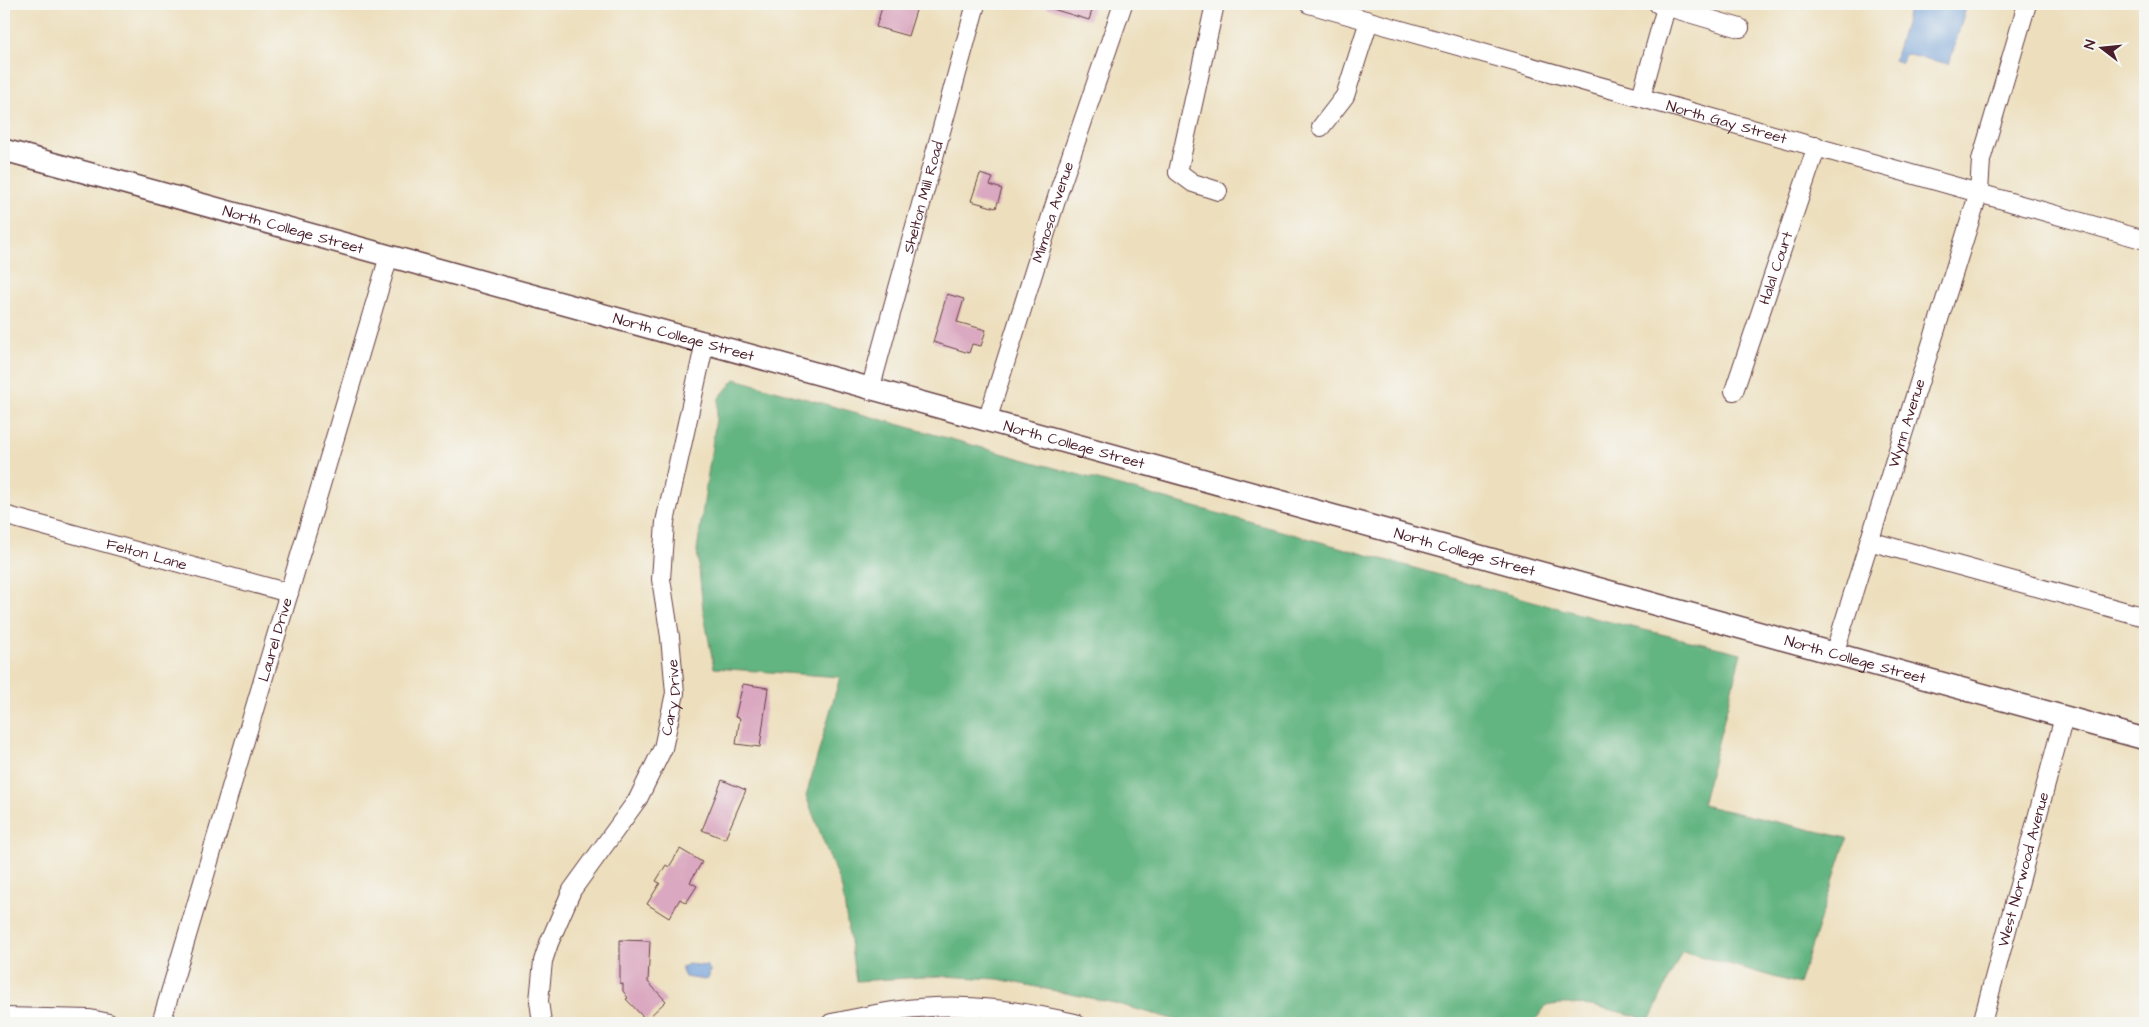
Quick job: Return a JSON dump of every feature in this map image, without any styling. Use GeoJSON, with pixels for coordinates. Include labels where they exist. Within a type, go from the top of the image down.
{"type":"FeatureCollection","features":[{"type":"Feature","properties":{"kind":"main road","name":"North College Street"},"geometry":{"type":"LineString","coordinates":[[4,150],[705,342],[870,390],[2145,739]]}},
{"type":"Feature","properties":{"kind":"street","name":"Shelton Mill Road"},"geometry":{"type":"LineString","coordinates":[[870,390],[976,4]]}},
{"type":"Feature","properties":{"kind":"street","name":"Mimosa Avenue"},"geometry":{"type":"LineString","coordinates":[[987,421],[1059,191],[1123,4]]}},
{"type":"Feature","properties":{"kind":"street"},"geometry":{"type":"LineString","coordinates":[[1215,4],[1178,172],[1193,183],[1218,191]]}},
{"type":"Feature","properties":{"kind":"street","name":"North Gay Street"},"geometry":{"type":"LineString","coordinates":[[1309,4],[2145,240]]}},
{"type":"Feature","properties":{"kind":"street","name":"Wynn Avenue"},"geometry":{"type":"LineString","coordinates":[[1834,654],[1979,192],[1981,160],[2027,4]]}},
{"type":"Feature","properties":{"kind":"street"},"geometry":{"type":"LineString","coordinates":[[1641,97],[1664,5],[1740,28]]}},
{"type":"Feature","properties":{"kind":"street"},"geometry":{"type":"LineString","coordinates":[[1321,127],[1345,96],[1369,21]]}},
{"type":"Feature","properties":{"kind":"street","name":"Halal Court"},"geometry":{"type":"LineString","coordinates":[[1734,391],[1817,146]]}},
{"type":"Feature","properties":{"kind":"street","name":"Laurel Drive"},"geometry":{"type":"LineString","coordinates":[[161,1023],[389,256]]}},
{"type":"Feature","properties":{"kind":"street","name":"Cary Drive"},"geometry":{"type":"LineString","coordinates":[[542,1023],[539,1001],[543,961],[548,943],[572,890],[638,799],[663,748],[675,693],[670,637],[661,579],[666,522],[705,342]]}},
{"type":"Feature","properties":{"kind":"street","name":"Felton Lane"},"geometry":{"type":"LineString","coordinates":[[4,515],[289,593]]}},
{"type":"Feature","properties":{"kind":"street"},"geometry":{"type":"LineString","coordinates":[[1869,541],[2145,617]]}},
{"type":"Feature","properties":{"kind":"street","name":"West Norwood Avenue"},"geometry":{"type":"LineString","coordinates":[[1982,1023],[2064,717]]}},
{"type":"Feature","properties":{"kind":"street"},"geometry":{"type":"LineString","coordinates":[[831,1023],[918,1008],[969,1006],[1008,1009],[1054,1021],[1074,1023]]}},
{"type":"Feature","properties":{"kind":"street"},"geometry":{"type":"LineString","coordinates":[[4,1017],[90,1020],[109,1023]]}},
{"type":"Feature","properties":{"kind":"green space"},"geometry":{"type":"Polygon","coordinates":[[[735,379],[1594,618],[1741,653],[1702,805],[1847,838],[1799,984],[1682,951],[1650,1019],[1598,1007],[1559,1004],[1546,1006],[1533,1023],[1187,1023],[1114,1003],[998,979],[942,976],[856,981],[842,889],[806,796],[840,677],[714,668],[703,609],[697,550],[719,398],[735,379]]]}},
{"type":"Feature","properties":{"kind":"water"},"geometry":{"type":"Polygon","coordinates":[[[1911,4],[1967,4],[1949,64],[1905,54],[1902,63],[1894,60],[1911,4]]]}},
{"type":"Feature","properties":{"kind":"water"},"geometry":{"type":"Polygon","coordinates":[[[688,964],[707,966],[710,970],[709,977],[705,980],[685,977],[682,967],[688,964]]]}},
{"type":"Feature","properties":{"kind":"building"},"geometry":{"type":"Polygon","coordinates":[[[883,4],[918,4],[908,36],[876,27],[883,4]]]}},
{"type":"Feature","properties":{"kind":"building"},"geometry":{"type":"Polygon","coordinates":[[[1046,4],[1094,4],[1089,20],[1046,7],[1046,4]]]}},
{"type":"Feature","properties":{"kind":"building"},"geometry":{"type":"Polygon","coordinates":[[[980,174],[993,178],[990,185],[1002,189],[996,208],[971,201],[980,174]]]}},
{"type":"Feature","properties":{"kind":"building"},"geometry":{"type":"Polygon","coordinates":[[[947,294],[964,299],[957,322],[986,330],[981,346],[972,344],[969,353],[933,342],[947,294]]]}},
{"type":"Feature","properties":{"kind":"building"},"geometry":{"type":"Polygon","coordinates":[[[743,684],[768,688],[760,747],[736,744],[740,718],[735,717],[743,684]]]}},
{"type":"Feature","properties":{"kind":"building"},"geometry":{"type":"Polygon","coordinates":[[[722,780],[746,790],[725,839],[702,830],[722,780]]]}},
{"type":"Feature","properties":{"kind":"building"},"geometry":{"type":"Polygon","coordinates":[[[680,849],[702,862],[690,882],[697,886],[686,903],[680,899],[669,918],[647,904],[660,883],[656,881],[666,865],[669,867],[680,849]]]}},
{"type":"Feature","properties":{"kind":"building"},"geometry":{"type":"Polygon","coordinates":[[[620,940],[650,941],[648,982],[666,1001],[646,1020],[626,999],[628,998],[623,991],[623,984],[620,983],[620,940]]]}}]}
